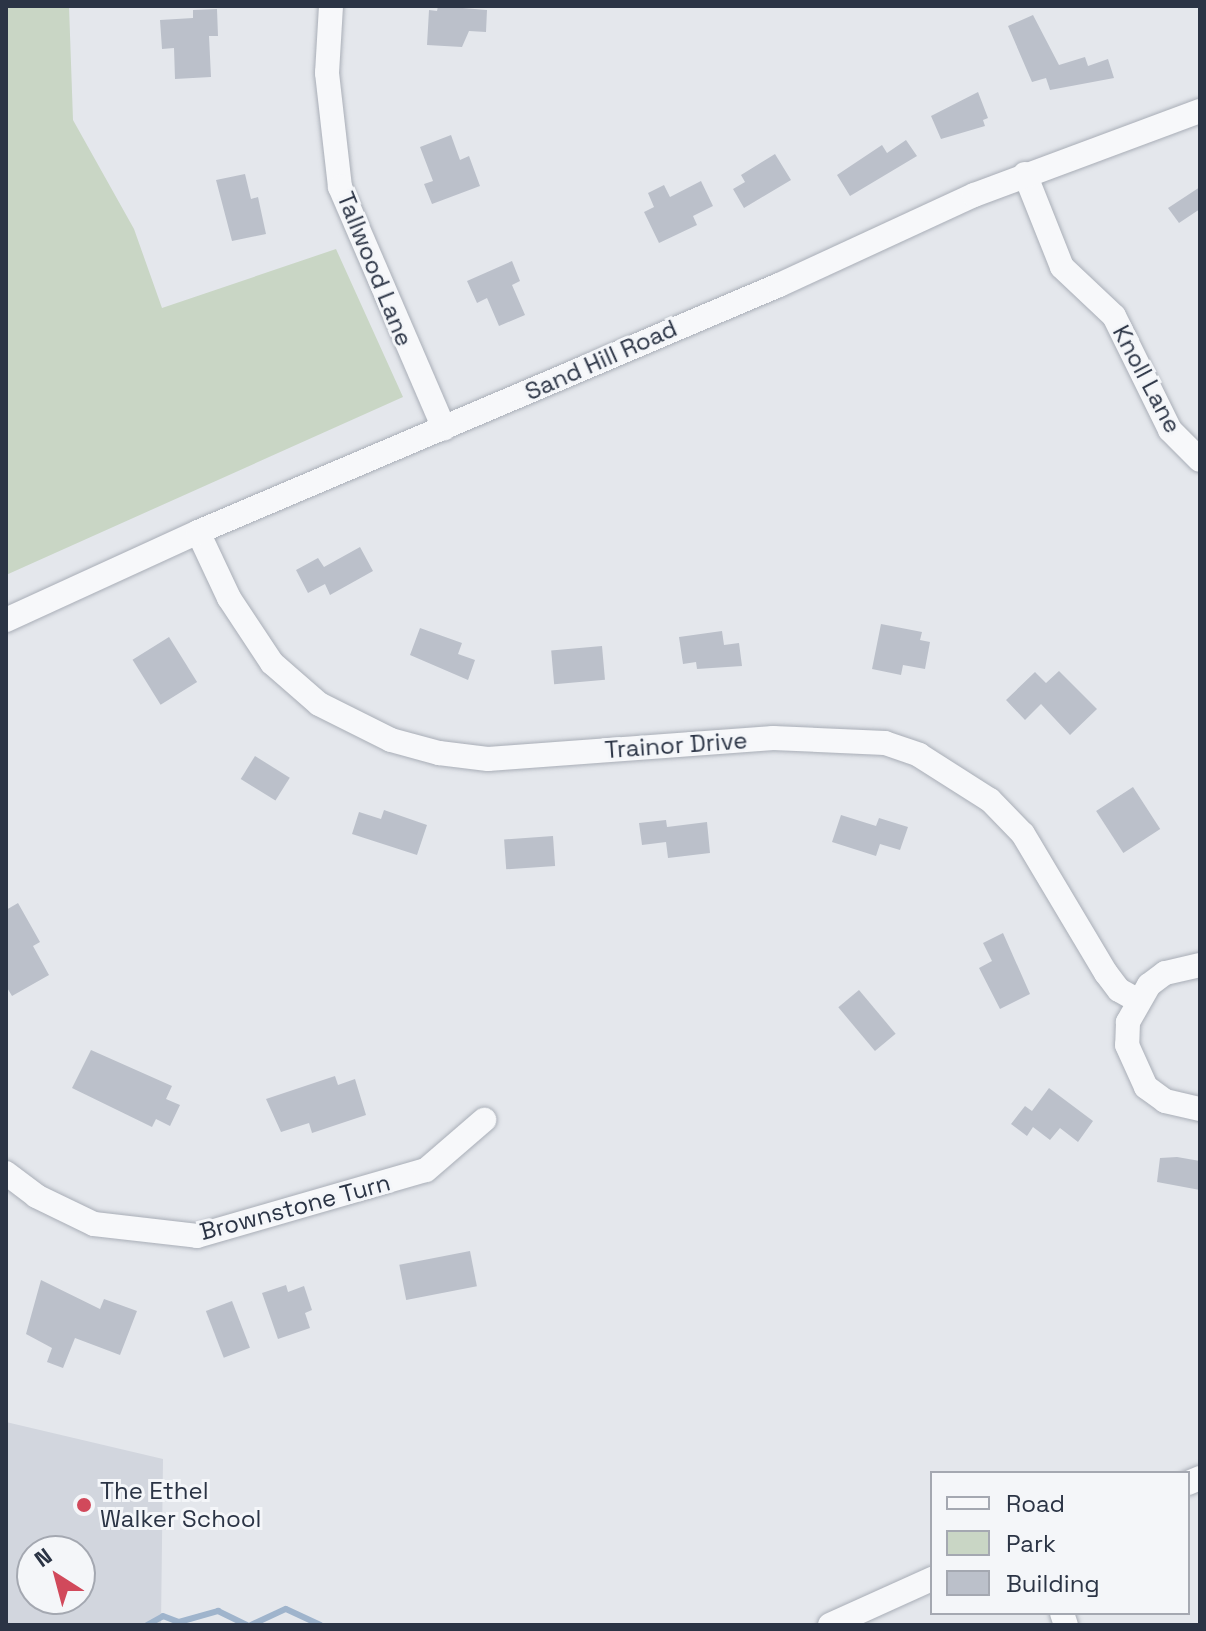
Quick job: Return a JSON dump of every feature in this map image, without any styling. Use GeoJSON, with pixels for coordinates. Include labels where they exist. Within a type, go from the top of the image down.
{"type":"FeatureCollection","features":[{"type":"Feature","properties":{"kind":"street","name":"Tallwood Lane"},"geometry":{"type":"LineString","coordinates":[[331,6],[327,73],[340,187],[444,429]]}},
{"type":"Feature","properties":{"kind":"street","name":"Sand Hill Road"},"geometry":{"type":"LineString","coordinates":[[6,620],[198,532],[444,429],[1025,174],[1200,111]]}},
{"type":"Feature","properties":{"kind":"street","name":"Knoll Lane"},"geometry":{"type":"LineString","coordinates":[[1025,174],[1062,267],[1114,316],[1170,430],[1200,460]]}},
{"type":"Feature","properties":{"kind":"street","name":"Trainor Drive"},"geometry":{"type":"LineString","coordinates":[[198,532],[229,598],[272,663],[319,704],[391,740],[488,759],[773,738],[885,743],[919,755],[990,800],[1023,834],[1106,973],[1137,1000]]}},
{"type":"Feature","properties":{"kind":"street"},"geometry":{"type":"LineString","coordinates":[[1200,965],[1165,973],[1137,1000],[1128,1022],[1133,1068],[1165,1101],[1200,1109]]}},
{"type":"Feature","properties":{"kind":"street","name":"Brownstone Turn"},"geometry":{"type":"LineString","coordinates":[[6,1173],[36,1196],[94,1224],[197,1236],[426,1170],[484,1120]]}},
{"type":"Feature","properties":{"kind":"street"},"geometry":{"type":"LineString","coordinates":[[830,1625],[930,1580]]}},
{"type":"Feature","properties":{"kind":"shaded area","name":"The Ethel Walker School"},"geometry":{"type":"Polygon","coordinates":[[[6,1422],[163,1459],[161,1625],[6,1625],[6,1422]]]}},
{"type":"Feature","properties":{"kind":"green space"},"geometry":{"type":"Polygon","coordinates":[[[6,6],[69,6],[73,120],[134,229],[162,308],[336,249],[403,397],[6,575],[6,6]]]}},
{"type":"Feature","properties":{"kind":"building"},"geometry":{"type":"Polygon","coordinates":[[[438,6],[487,10],[486,32],[469,31],[462,47],[427,45],[429,10],[437,11],[438,6]]]}},
{"type":"Feature","properties":{"kind":"building"},"geometry":{"type":"Polygon","coordinates":[[[217,9],[218,36],[209,36],[211,77],[175,79],[174,48],[162,49],[160,20],[193,18],[193,10],[217,9]]]}},
{"type":"Feature","properties":{"kind":"building"},"geometry":{"type":"Polygon","coordinates":[[[1033,15],[1059,65],[1085,57],[1088,66],[1108,59],[1114,78],[1050,90],[1046,78],[1032,82],[1008,26],[1033,15]]]}},
{"type":"Feature","properties":{"kind":"building"},"geometry":{"type":"Polygon","coordinates":[[[978,92],[988,118],[983,120],[985,126],[941,139],[931,116],[978,92]]]}},
{"type":"Feature","properties":{"kind":"building"},"geometry":{"type":"Polygon","coordinates":[[[451,135],[460,160],[469,156],[480,186],[432,204],[424,184],[433,181],[420,147],[451,135]]]}},
{"type":"Feature","properties":{"kind":"building"},"geometry":{"type":"Polygon","coordinates":[[[906,140],[917,156],[850,196],[837,175],[882,145],[887,153],[906,140]]]}},
{"type":"Feature","properties":{"kind":"building"},"geometry":{"type":"Polygon","coordinates":[[[775,154],[791,180],[744,208],[733,189],[745,182],[741,175],[775,154]]]}},
{"type":"Feature","properties":{"kind":"building"},"geometry":{"type":"Polygon","coordinates":[[[245,174],[251,199],[258,197],[266,234],[232,241],[216,180],[245,174]]]}},
{"type":"Feature","properties":{"kind":"building"},"geometry":{"type":"Polygon","coordinates":[[[701,181],[713,206],[693,216],[697,225],[659,243],[644,212],[654,207],[648,193],[664,185],[670,197],[701,181]]]}},
{"type":"Feature","properties":{"kind":"building"},"geometry":{"type":"Polygon","coordinates":[[[1200,187],[1200,209],[1179,223],[1168,208],[1200,187]]]}},
{"type":"Feature","properties":{"kind":"building"},"geometry":{"type":"Polygon","coordinates":[[[512,261],[520,281],[512,285],[525,315],[499,326],[487,298],[477,303],[467,281],[512,261]]]}},
{"type":"Feature","properties":{"kind":"building"},"geometry":{"type":"Polygon","coordinates":[[[360,547],[373,571],[330,595],[325,584],[308,593],[296,570],[318,558],[324,567],[360,547]]]}},
{"type":"Feature","properties":{"kind":"building"},"geometry":{"type":"Polygon","coordinates":[[[881,624],[922,632],[920,640],[930,642],[925,669],[903,665],[901,675],[872,669],[881,624]]]}},
{"type":"Feature","properties":{"kind":"building"},"geometry":{"type":"Polygon","coordinates":[[[420,628],[462,643],[458,654],[475,660],[468,680],[410,655],[420,628]]]}},
{"type":"Feature","properties":{"kind":"building"},"geometry":{"type":"Polygon","coordinates":[[[722,631],[724,645],[739,643],[742,666],[697,669],[696,662],[683,664],[679,637],[722,631]]]}},
{"type":"Feature","properties":{"kind":"building"},"geometry":{"type":"Polygon","coordinates":[[[169,637],[197,682],[161,705],[133,660],[169,637]]]}},
{"type":"Feature","properties":{"kind":"building"},"geometry":{"type":"Polygon","coordinates":[[[602,646],[605,680],[554,684],[551,650],[602,646]]]}},
{"type":"Feature","properties":{"kind":"building"},"geometry":{"type":"Polygon","coordinates":[[[1059,671],[1097,709],[1070,735],[1041,704],[1025,720],[1006,700],[1035,672],[1046,683],[1059,671]]]}},
{"type":"Feature","properties":{"kind":"building"},"geometry":{"type":"Polygon","coordinates":[[[255,756],[290,778],[275,801],[241,779],[255,756]]]}},
{"type":"Feature","properties":{"kind":"building"},"geometry":{"type":"Polygon","coordinates":[[[1133,787],[1160,829],[1123,853],[1096,811],[1133,787]]]}},
{"type":"Feature","properties":{"kind":"building"},"geometry":{"type":"Polygon","coordinates":[[[384,810],[427,825],[417,855],[352,834],[359,812],[381,819],[384,810]]]}},
{"type":"Feature","properties":{"kind":"building"},"geometry":{"type":"Polygon","coordinates":[[[841,815],[876,826],[879,818],[908,827],[900,850],[880,844],[876,856],[832,842],[841,815]]]}},
{"type":"Feature","properties":{"kind":"building"},"geometry":{"type":"Polygon","coordinates":[[[666,820],[667,827],[707,822],[710,853],[668,858],[666,842],[642,845],[639,823],[666,820]]]}},
{"type":"Feature","properties":{"kind":"building"},"geometry":{"type":"Polygon","coordinates":[[[553,836],[555,866],[506,869],[504,839],[553,836]]]}},
{"type":"Feature","properties":{"kind":"building"},"geometry":{"type":"Polygon","coordinates":[[[18,903],[40,942],[33,946],[49,975],[12,996],[6,986],[6,910],[18,903]]]}},
{"type":"Feature","properties":{"kind":"building"},"geometry":{"type":"Polygon","coordinates":[[[1003,933],[1030,994],[1000,1009],[979,968],[992,961],[983,943],[1003,933]]]}},
{"type":"Feature","properties":{"kind":"building"},"geometry":{"type":"Polygon","coordinates":[[[859,990],[896,1034],[875,1051],[838,1007],[859,990]]]}},
{"type":"Feature","properties":{"kind":"building"},"geometry":{"type":"Polygon","coordinates":[[[91,1050],[172,1086],[166,1099],[180,1105],[170,1126],[156,1119],[152,1127],[72,1088],[91,1050]]]}},
{"type":"Feature","properties":{"kind":"building"},"geometry":{"type":"Polygon","coordinates":[[[335,1076],[338,1085],[355,1079],[366,1115],[312,1133],[309,1123],[281,1132],[266,1099],[335,1076]]]}},
{"type":"Feature","properties":{"kind":"building"},"geometry":{"type":"Polygon","coordinates":[[[1049,1088],[1093,1121],[1078,1142],[1060,1128],[1050,1140],[1033,1127],[1027,1136],[1011,1124],[1025,1106],[1032,1111],[1049,1088]]]}},
{"type":"Feature","properties":{"kind":"building"},"geometry":{"type":"Polygon","coordinates":[[[1160,1158],[1200,1161],[1200,1190],[1157,1182],[1160,1158]]]}},
{"type":"Feature","properties":{"kind":"building"},"geometry":{"type":"Polygon","coordinates":[[[470,1251],[477,1286],[406,1300],[399,1265],[470,1251]]]}},
{"type":"Feature","properties":{"kind":"building"},"geometry":{"type":"Polygon","coordinates":[[[41,1280],[100,1309],[104,1299],[137,1311],[120,1355],[75,1338],[63,1368],[47,1362],[52,1348],[26,1334],[41,1280]]]}},
{"type":"Feature","properties":{"kind":"building"},"geometry":{"type":"Polygon","coordinates":[[[286,1285],[288,1292],[304,1286],[312,1310],[305,1313],[310,1328],[278,1339],[262,1293],[286,1285]]]}},
{"type":"Feature","properties":{"kind":"building"},"geometry":{"type":"Polygon","coordinates":[[[232,1301],[250,1348],[224,1358],[206,1311],[232,1301]]]}},
{"type":"Feature","properties":{"kind":"waterway"},"geometry":{"type":"LineString","coordinates":[[251,1625],[286,1609],[321,1625]]}},
{"type":"Feature","properties":{"kind":"waterway"},"geometry":{"type":"LineString","coordinates":[[147,1625],[163,1616],[179,1622],[218,1611],[247,1625]]}},
{"type":"Feature","properties":{"kind":"place","name":"The Ethel Walker School"},"geometry":{"type":"Point","coordinates":[84,1505]}}]}
